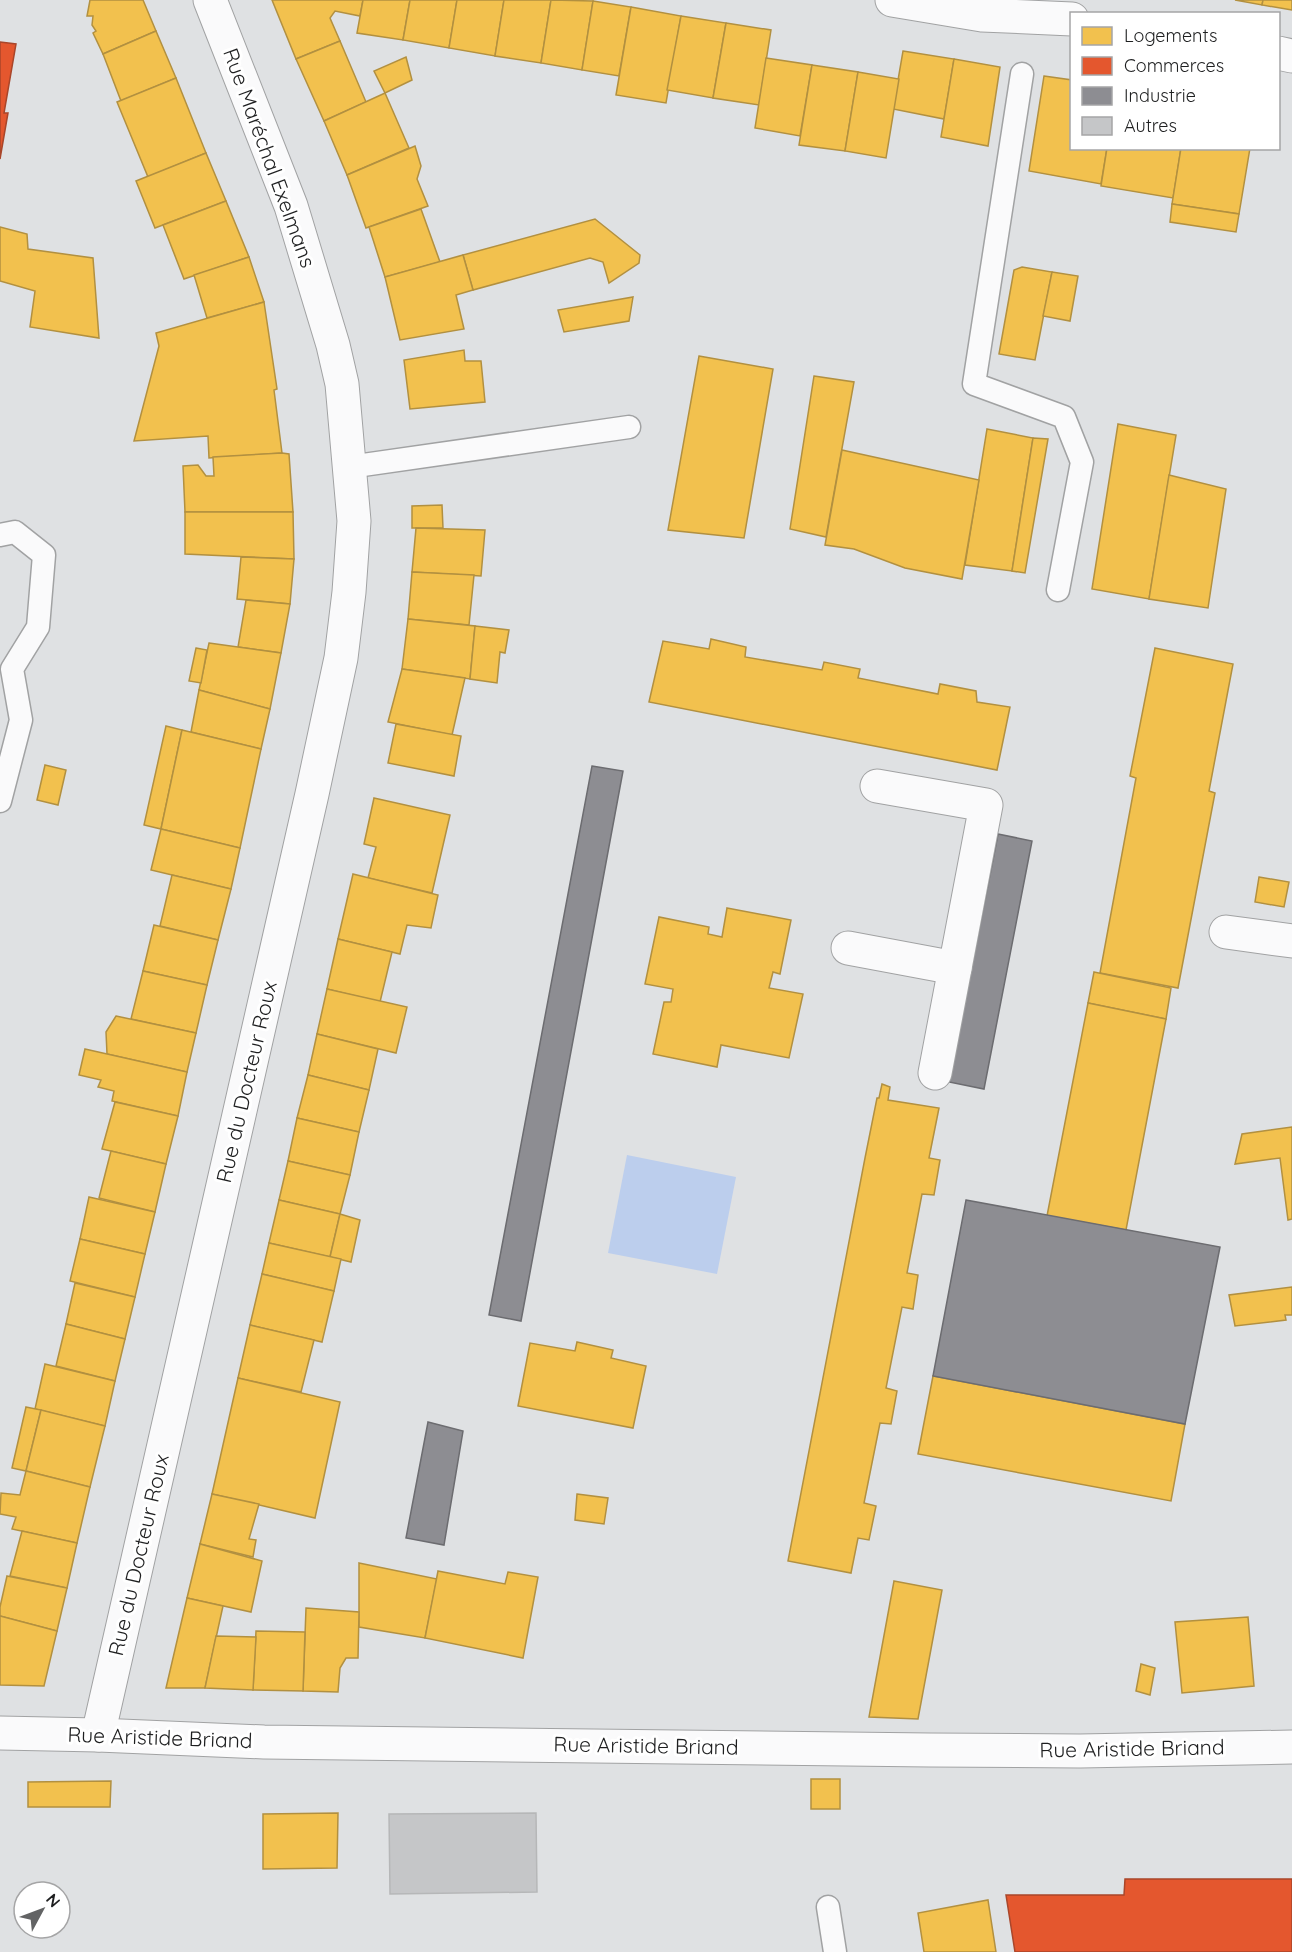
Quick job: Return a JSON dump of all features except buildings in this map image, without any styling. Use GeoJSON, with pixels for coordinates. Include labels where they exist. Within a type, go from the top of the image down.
{"type":"FeatureCollection","features":[{"type":"Feature","properties":{"kind":"street","name":"Rue Maréchal Exelmans"},"geometry":{"type":"LineString","coordinates":[[210,0],[291,206],[333,345],[342,384],[346,423]]}},
{"type":"Feature","properties":{"kind":"street"},"geometry":{"type":"LineString","coordinates":[[892,0],[982,15],[1030,18],[1061,12]]}},
{"type":"Feature","properties":{"kind":"street","name":"Rue du Docteur Roux"},"geometry":{"type":"LineString","coordinates":[[98,1735],[307,817],[341,658],[354,521],[346,423]]}},
{"type":"Feature","properties":{"kind":"street"},"geometry":{"type":"LineString","coordinates":[[877,786],[986,805],[935,1073]]}},
{"type":"Feature","properties":{"kind":"street"},"geometry":{"type":"LineString","coordinates":[[1226,932],[1292,941]]}},
{"type":"Feature","properties":{"kind":"street"},"geometry":{"type":"LineString","coordinates":[[848,948],[955,968]]}},
{"type":"Feature","properties":{"kind":"street","name":"Rue Aristide Briand"},"geometry":{"type":"LineString","coordinates":[[0,1733],[264,1742],[930,1750],[1080,1751],[1292,1748]]}},
{"type":"Feature","properties":{"kind":"lane"},"geometry":{"type":"LineString","coordinates":[[1022,74],[974,384],[1064,417],[1082,462],[1058,590]]}},
{"type":"Feature","properties":{"kind":"lane"},"geometry":{"type":"LineString","coordinates":[[350,467],[629,427]]}},
{"type":"Feature","properties":{"kind":"lane"},"geometry":{"type":"LineString","coordinates":[[0,535],[15,532],[44,555],[38,627],[6,667],[21,720],[0,801]]}},
{"type":"Feature","properties":{"kind":"lane"},"geometry":{"type":"LineString","coordinates":[[828,1907],[835,1952]]}},
{"type":"Feature","properties":{"kind":"shaded area"},"geometry":{"type":"Polygon","coordinates":[[[627,1155],[736,1177],[717,1274],[608,1253],[627,1155]]]}}]}
